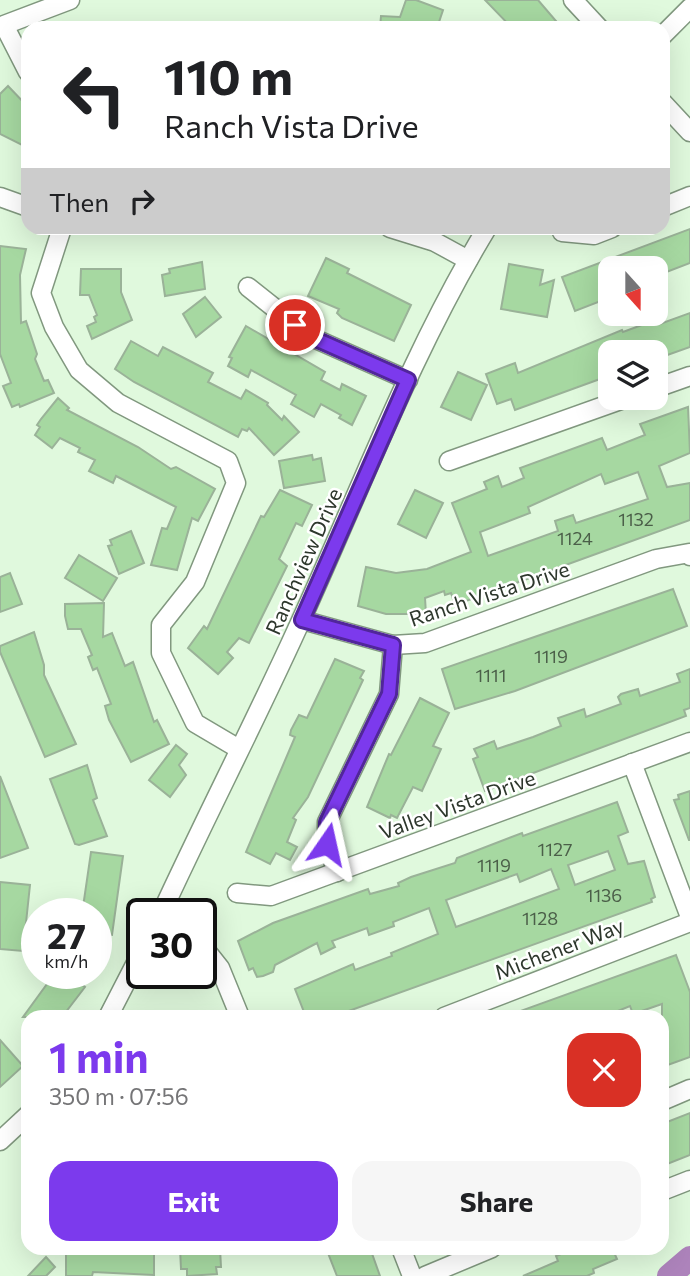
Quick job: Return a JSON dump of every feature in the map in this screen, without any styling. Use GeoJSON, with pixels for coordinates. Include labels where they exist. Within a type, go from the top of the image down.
{"type":"FeatureCollection","features":[{"type":"Feature","properties":{"kind":"street"},"geometry":{"type":"LineString","coordinates":[[21,58],[4,25],[70,0]]}},
{"type":"Feature","properties":{"kind":"street"},"geometry":{"type":"LineString","coordinates":[[572,0],[592,21]]}},
{"type":"Feature","properties":{"kind":"street"},"geometry":{"type":"LineString","coordinates":[[670,28],[690,8]]}},
{"type":"Feature","properties":{"kind":"street"},"geometry":{"type":"LineString","coordinates":[[670,111],[690,132]]}},
{"type":"Feature","properties":{"kind":"street"},"geometry":{"type":"LineString","coordinates":[[670,204],[690,196]]}},
{"type":"Feature","properties":{"kind":"street"},"geometry":{"type":"LineString","coordinates":[[0,198],[21,205]]}},
{"type":"Feature","properties":{"kind":"street"},"geometry":{"type":"LineString","coordinates":[[60,235],[41,293],[54,327],[79,370],[118,403],[228,461],[236,484],[195,582],[160,625],[161,653],[194,723],[239,749]]}},
{"type":"Feature","properties":{"kind":"street"},"geometry":{"type":"LineString","coordinates":[[412,235],[435,242],[468,260]]}},
{"type":"Feature","properties":{"kind":"street","name":"Ranchview Drive"},"geometry":{"type":"LineString","coordinates":[[169,898],[302,620],[408,380],[483,235]]}},
{"type":"Feature","properties":{"kind":"street"},"geometry":{"type":"LineString","coordinates":[[248,287],[311,337],[408,380]]}},
{"type":"Feature","properties":{"kind":"street"},"geometry":{"type":"LineString","coordinates":[[668,384],[690,376]]}},
{"type":"Feature","properties":{"kind":"street"},"geometry":{"type":"LineString","coordinates":[[449,461],[598,408]]}},
{"type":"Feature","properties":{"kind":"street","name":"Ranch Vista Drive"},"geometry":{"type":"LineString","coordinates":[[302,620],[393,645],[425,643],[656,559],[690,555]]}},
{"type":"Feature","properties":{"kind":"street"},"geometry":{"type":"LineString","coordinates":[[337,872],[327,844],[327,822],[389,694],[393,645]]}},
{"type":"Feature","properties":{"kind":"street","name":"Valley Vista Drive"},"geometry":{"type":"LineString","coordinates":[[237,893],[271,896],[690,742]]}},
{"type":"Feature","properties":{"kind":"street"},"geometry":{"type":"LineString","coordinates":[[632,763],[690,917]]}},
{"type":"Feature","properties":{"kind":"street","name":"Michener Way"},"geometry":{"type":"LineString","coordinates":[[462,1010],[690,922]]}},
{"type":"Feature","properties":{"kind":"street"},"geometry":{"type":"LineString","coordinates":[[217,964],[237,1010]]}},
{"type":"Feature","properties":{"kind":"street"},"geometry":{"type":"LineString","coordinates":[[112,1010],[126,982]]}},
{"type":"Feature","properties":{"kind":"street"},"geometry":{"type":"LineString","coordinates":[[669,1098],[690,1089]]}},
{"type":"Feature","properties":{"kind":"street"},"geometry":{"type":"LineString","coordinates":[[0,1141],[21,1122]]}},
{"type":"Feature","properties":{"kind":"street"},"geometry":{"type":"LineString","coordinates":[[669,1188],[690,1180]]}},
{"type":"Feature","properties":{"kind":"street"},"geometry":{"type":"LineString","coordinates":[[404,1255],[412,1276]]}},
{"type":"Feature","properties":{"kind":"street"},"geometry":{"type":"LineString","coordinates":[[425,1276],[475,1255]]}},
{"type":"Feature","properties":{"kind":"building"},"geometry":{"type":"Polygon","coordinates":[[[406,0],[416,0],[443,10],[439,21],[381,21],[381,16],[400,17],[406,0]]]}},
{"type":"Feature","properties":{"kind":"building"},"geometry":{"type":"Polygon","coordinates":[[[485,0],[538,0],[556,21],[505,21],[485,0]]]}},
{"type":"Feature","properties":{"kind":"building"},"geometry":{"type":"Polygon","coordinates":[[[8,86],[21,100],[21,144],[0,134],[0,94],[8,86]]]}},
{"type":"Feature","properties":{"kind":"building"},"geometry":{"type":"Polygon","coordinates":[[[690,229],[690,263],[668,271],[668,256],[618,256],[690,229]]]}},
{"type":"Feature","properties":{"kind":"building"},"geometry":{"type":"Polygon","coordinates":[[[0,246],[26,249],[20,275],[21,323],[26,321],[37,354],[35,359],[44,381],[48,380],[54,393],[20,407],[19,404],[12,407],[3,386],[11,383],[0,354],[0,246]]]}},
{"type":"Feature","properties":{"kind":"building"},"geometry":{"type":"Polygon","coordinates":[[[326,258],[349,269],[347,273],[411,305],[394,341],[342,318],[337,313],[339,309],[308,296],[326,258]]]}},
{"type":"Feature","properties":{"kind":"building"},"geometry":{"type":"Polygon","coordinates":[[[202,262],[205,289],[165,296],[162,275],[170,273],[169,269],[202,262]]]}},
{"type":"Feature","properties":{"kind":"building"},"geometry":{"type":"Polygon","coordinates":[[[509,264],[543,270],[540,285],[554,280],[547,317],[501,309],[509,264]]]}},
{"type":"Feature","properties":{"kind":"building"},"geometry":{"type":"Polygon","coordinates":[[[598,264],[598,302],[575,311],[562,277],[598,264]]]}},
{"type":"Feature","properties":{"kind":"building"},"geometry":{"type":"Polygon","coordinates":[[[81,269],[121,269],[121,292],[132,320],[92,339],[87,326],[96,322],[94,317],[97,315],[89,295],[80,295],[81,269]]]}},
{"type":"Feature","properties":{"kind":"building"},"geometry":{"type":"Polygon","coordinates":[[[205,297],[221,317],[196,337],[183,314],[205,297]]]}},
{"type":"Feature","properties":{"kind":"building"},"geometry":{"type":"Polygon","coordinates":[[[690,313],[690,347],[668,355],[668,340],[598,340],[598,380],[515,410],[511,399],[497,404],[486,374],[515,363],[518,373],[622,330],[623,332],[639,326],[668,326],[668,321],[690,313]]]}},
{"type":"Feature","properties":{"kind":"building"},"geometry":{"type":"Polygon","coordinates":[[[246,326],[325,372],[321,380],[340,390],[342,384],[366,396],[352,425],[339,418],[341,415],[321,404],[314,417],[291,404],[296,395],[251,370],[248,377],[228,366],[232,358],[229,357],[246,326]]]}},
{"type":"Feature","properties":{"kind":"building"},"geometry":{"type":"Polygon","coordinates":[[[131,341],[158,356],[163,347],[213,373],[208,382],[241,399],[246,390],[268,403],[282,420],[284,416],[299,432],[274,455],[249,428],[247,431],[242,429],[238,437],[134,382],[115,369],[131,341]]]}},
{"type":"Feature","properties":{"kind":"building"},"geometry":{"type":"Polygon","coordinates":[[[458,372],[487,385],[471,420],[441,407],[458,372]]]}},
{"type":"Feature","properties":{"kind":"building"},"geometry":{"type":"Polygon","coordinates":[[[58,398],[69,408],[67,410],[138,447],[171,469],[176,467],[215,489],[198,521],[192,518],[177,570],[151,565],[162,528],[167,529],[176,507],[116,476],[113,483],[89,471],[95,460],[78,452],[80,448],[60,438],[52,448],[35,435],[40,427],[37,425],[58,398]]]}},
{"type":"Feature","properties":{"kind":"building"},"geometry":{"type":"Polygon","coordinates":[[[688,407],[690,453],[659,466],[667,487],[690,483],[690,520],[455,605],[451,593],[445,595],[444,591],[425,598],[426,614],[386,614],[358,606],[366,567],[396,573],[427,569],[471,552],[452,503],[487,489],[484,482],[498,476],[502,487],[524,478],[520,468],[602,438],[607,450],[645,435],[640,424],[688,407]],[[638,472],[605,484],[601,474],[528,507],[530,513],[480,532],[488,556],[558,531],[555,521],[573,515],[576,523],[648,499],[638,472]]]}},
{"type":"Feature","properties":{"kind":"building"},"geometry":{"type":"Polygon","coordinates":[[[312,455],[313,460],[321,458],[325,481],[284,488],[279,461],[312,455]]]}},
{"type":"Feature","properties":{"kind":"building"},"geometry":{"type":"Polygon","coordinates":[[[280,490],[312,505],[302,526],[296,523],[279,559],[287,566],[249,643],[239,638],[227,652],[233,658],[218,674],[188,648],[204,626],[207,629],[261,516],[264,517],[280,490]]]}},
{"type":"Feature","properties":{"kind":"building"},"geometry":{"type":"Polygon","coordinates":[[[415,490],[443,503],[426,538],[398,524],[415,490]]]}},
{"type":"Feature","properties":{"kind":"building"},"geometry":{"type":"Polygon","coordinates":[[[131,531],[144,563],[119,574],[108,546],[112,545],[110,540],[131,531]]]}},
{"type":"Feature","properties":{"kind":"building"},"geometry":{"type":"Polygon","coordinates":[[[79,555],[117,578],[103,601],[65,578],[79,555]]]}},
{"type":"Feature","properties":{"kind":"building"},"geometry":{"type":"Polygon","coordinates":[[[10,573],[22,604],[0,612],[0,577],[10,573]]]}},
{"type":"Feature","properties":{"kind":"building"},"geometry":{"type":"Polygon","coordinates":[[[673,589],[687,626],[515,691],[455,709],[442,669],[673,589]]]}},
{"type":"Feature","properties":{"kind":"building"},"geometry":{"type":"Polygon","coordinates":[[[104,603],[103,637],[112,633],[125,666],[133,662],[154,722],[157,720],[169,744],[131,762],[109,720],[105,706],[111,704],[97,668],[93,670],[88,657],[92,655],[81,629],[68,629],[65,616],[65,604],[104,603]]]}},
{"type":"Feature","properties":{"kind":"building"},"geometry":{"type":"Polygon","coordinates":[[[34,632],[44,665],[44,675],[76,744],[45,757],[0,652],[0,646],[34,632]]]}},
{"type":"Feature","properties":{"kind":"building"},"geometry":{"type":"Polygon","coordinates":[[[335,659],[364,671],[360,678],[363,680],[308,797],[293,818],[296,820],[287,842],[297,847],[290,860],[276,853],[270,864],[246,852],[295,737],[290,735],[291,730],[299,715],[307,718],[335,659]]]}},
{"type":"Feature","properties":{"kind":"building"},"geometry":{"type":"Polygon","coordinates":[[[690,669],[690,708],[684,710],[686,716],[485,791],[473,759],[478,757],[474,749],[494,741],[497,749],[533,737],[561,726],[558,718],[584,709],[586,717],[621,704],[618,697],[621,694],[638,689],[640,696],[680,682],[677,674],[690,669]]]}},
{"type":"Feature","properties":{"kind":"building"},"geometry":{"type":"Polygon","coordinates":[[[420,698],[449,713],[433,746],[441,749],[422,791],[413,787],[397,818],[391,815],[390,818],[367,807],[389,754],[391,755],[420,698]]]}},
{"type":"Feature","properties":{"kind":"building"},"geometry":{"type":"Polygon","coordinates":[[[176,745],[187,754],[179,765],[186,775],[170,797],[149,780],[176,745]]]}},
{"type":"Feature","properties":{"kind":"building"},"geometry":{"type":"Polygon","coordinates":[[[87,765],[97,798],[93,800],[107,836],[79,845],[75,844],[50,779],[87,765]]]}},
{"type":"Feature","properties":{"kind":"building"},"geometry":{"type":"Polygon","coordinates":[[[0,776],[28,848],[0,858],[0,776]]]}},
{"type":"Feature","properties":{"kind":"building"},"geometry":{"type":"Polygon","coordinates":[[[690,791],[689,840],[674,800],[679,799],[678,795],[690,791]]]}},
{"type":"Feature","properties":{"kind":"building"},"geometry":{"type":"Polygon","coordinates":[[[617,802],[628,832],[618,836],[628,864],[644,861],[655,897],[651,899],[652,902],[351,1010],[303,1010],[295,989],[353,964],[355,970],[392,956],[391,953],[438,934],[429,908],[369,935],[367,928],[332,941],[335,947],[321,954],[317,943],[275,965],[273,972],[263,976],[257,977],[253,968],[249,970],[238,941],[273,923],[368,889],[370,894],[399,886],[398,883],[411,877],[455,863],[457,858],[522,833],[523,836],[617,802]],[[608,851],[568,865],[575,885],[615,870],[608,851]],[[551,869],[520,882],[517,874],[446,900],[456,927],[559,889],[551,869]]]}},
{"type":"Feature","properties":{"kind":"building"},"geometry":{"type":"Polygon","coordinates":[[[91,852],[123,856],[112,935],[112,898],[84,898],[91,852]]]}},
{"type":"Feature","properties":{"kind":"building"},"geometry":{"type":"Polygon","coordinates":[[[0,882],[30,885],[29,898],[21,898],[21,951],[0,949],[0,882]]]}},
{"type":"Feature","properties":{"kind":"building"},"geometry":{"type":"Polygon","coordinates":[[[676,955],[690,992],[690,1057],[669,1064],[669,1010],[662,1010],[662,1004],[645,1010],[632,1010],[630,1006],[620,1010],[523,1010],[676,955]]]}},
{"type":"Feature","properties":{"kind":"building"},"geometry":{"type":"Polygon","coordinates":[[[43,989],[83,989],[67,1010],[28,1010],[43,989]]]}},
{"type":"Feature","properties":{"kind":"building"},"geometry":{"type":"Polygon","coordinates":[[[0,1040],[21,1064],[21,1068],[0,1087],[0,1040]]]}},
{"type":"Feature","properties":{"kind":"building"},"geometry":{"type":"Polygon","coordinates":[[[690,1113],[690,1155],[669,1163],[669,1121],[690,1113]]]}},
{"type":"Feature","properties":{"kind":"building"},"geometry":{"type":"Polygon","coordinates":[[[66,1255],[154,1255],[154,1275],[93,1272],[92,1276],[66,1276],[66,1255]]]}},
{"type":"Feature","properties":{"kind":"building"},"geometry":{"type":"Polygon","coordinates":[[[180,1255],[220,1255],[221,1267],[216,1267],[217,1274],[187,1276],[187,1269],[181,1269],[180,1255]]]}},
{"type":"Feature","properties":{"kind":"building"},"geometry":{"type":"Polygon","coordinates":[[[329,1255],[372,1255],[380,1276],[337,1276],[329,1255]]]}},
{"type":"Feature","properties":{"kind":"building"},"geometry":{"type":"Polygon","coordinates":[[[615,1255],[617,1259],[593,1269],[594,1273],[587,1276],[523,1276],[558,1261],[556,1256],[615,1255]]]}},
{"type":"Feature","properties":{"kind":"building"},"geometry":{"type":"Polygon","coordinates":[[[46,1257],[55,1267],[46,1276],[28,1276],[46,1257]]]}},
{"type":"Feature","properties":{"kind":"waterway"},"geometry":{"type":"LineString","coordinates":[[669,1276],[690,1258]]}},
{"type":"Feature","properties":{"kind":"route"},"geometry":{"type":"LineString","coordinates":[[295,325],[311,337],[408,380],[302,620],[366,640],[393,645],[389,694],[327,822],[327,844]]}}]}
